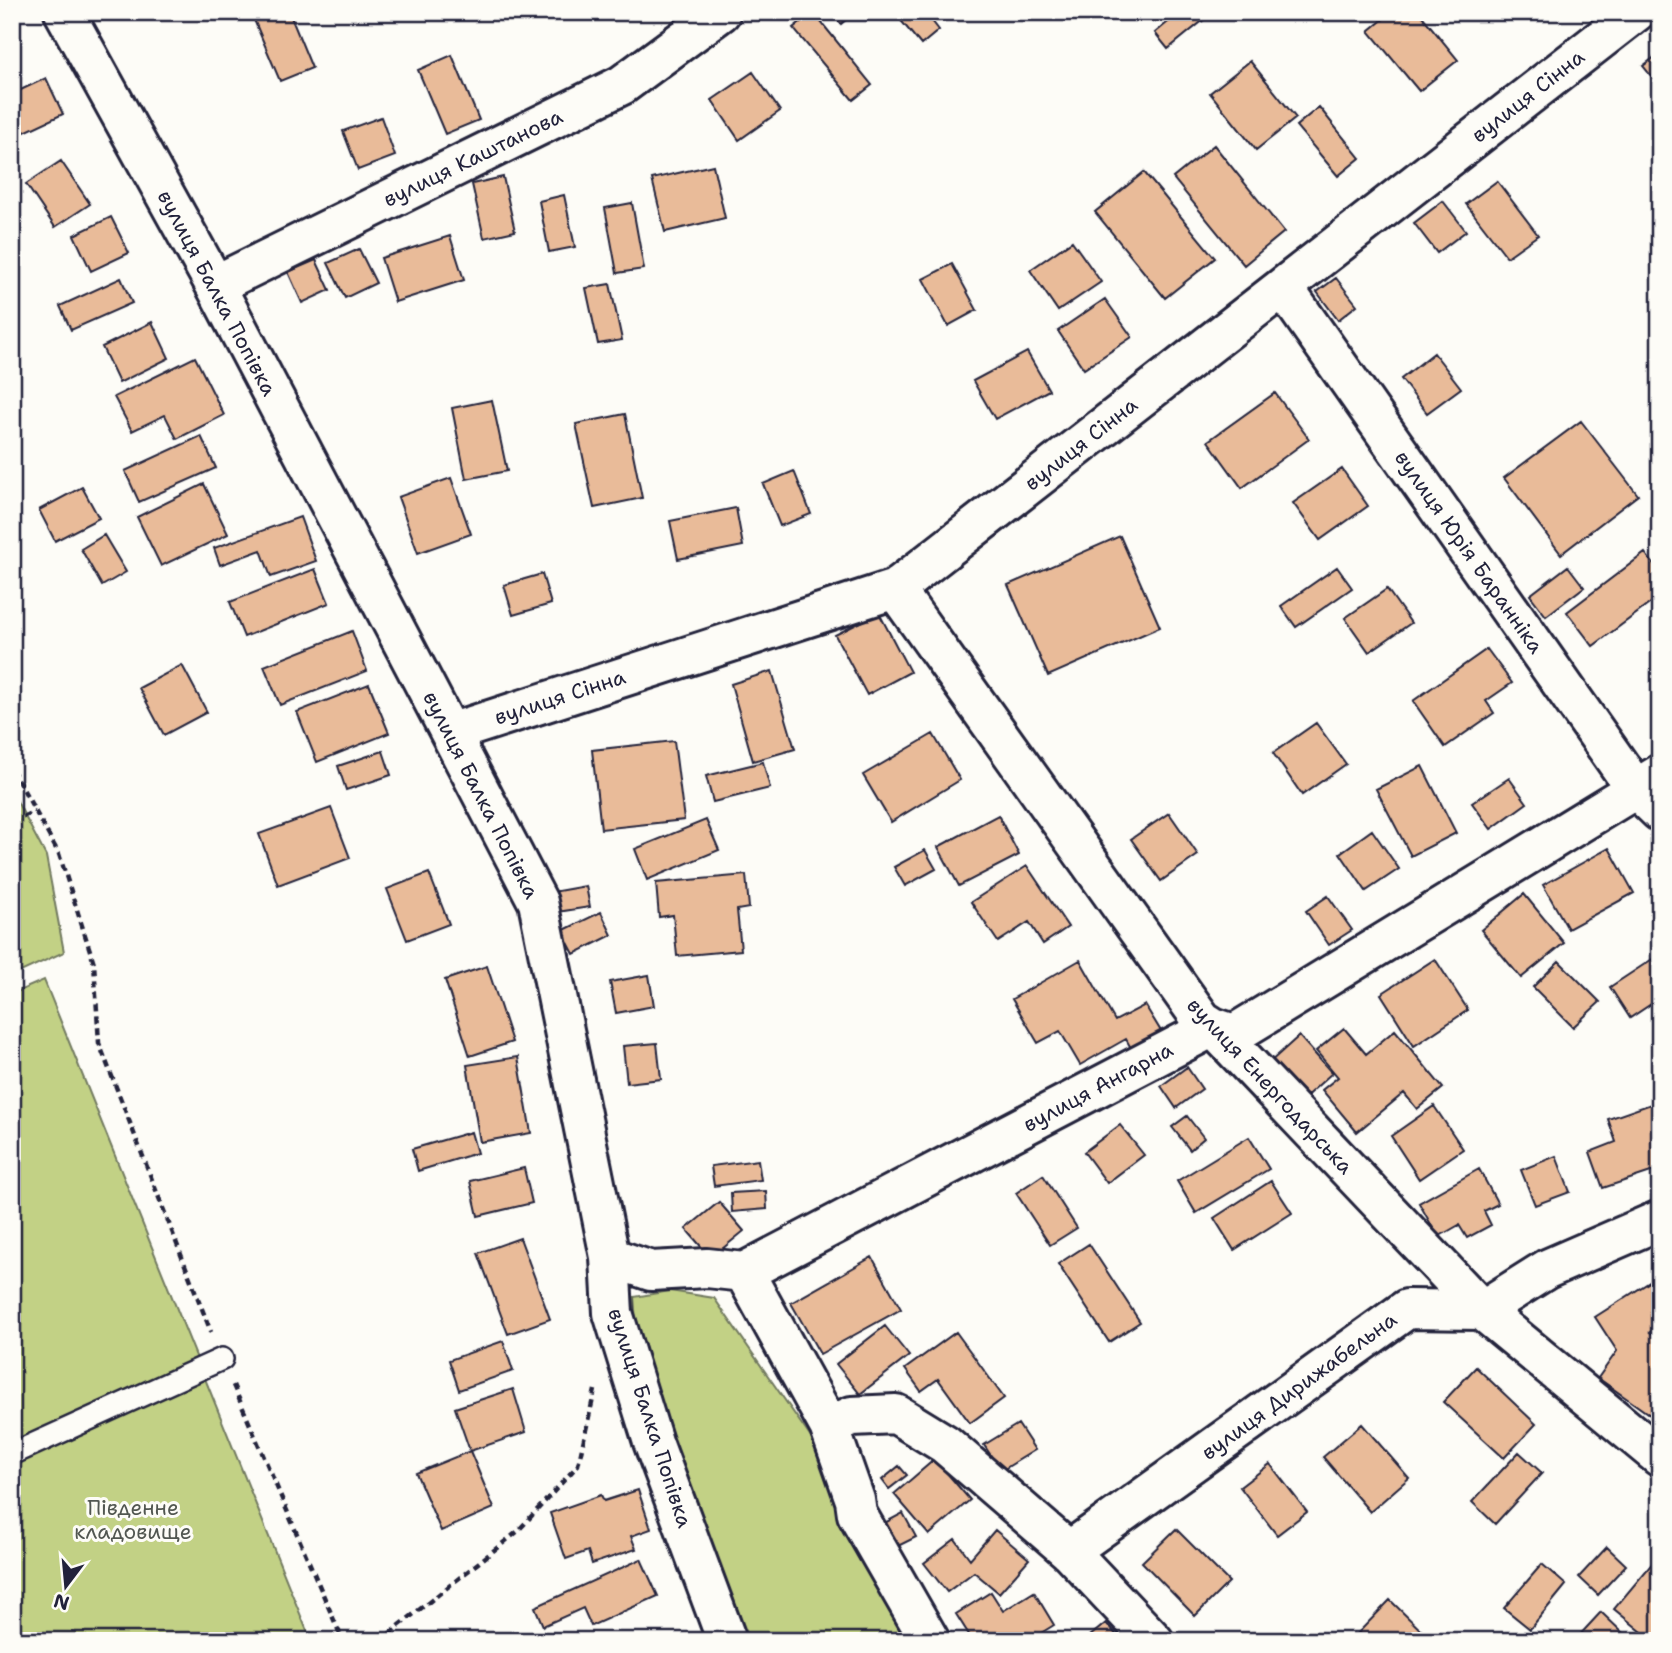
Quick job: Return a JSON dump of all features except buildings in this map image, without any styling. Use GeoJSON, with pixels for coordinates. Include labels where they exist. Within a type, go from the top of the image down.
{"type":"FeatureCollection","features":[{"type":"Feature","properties":{"kind":"street","name":"вулиця Балка Попівка"},"geometry":{"type":"LineString","coordinates":[[64,12],[215,285],[538,902],[610,1257],[613,1312],[653,1442],[727,1641]]}},
{"type":"Feature","properties":{"kind":"street","name":"вулиця Каштанова"},"geometry":{"type":"LineString","coordinates":[[215,285],[622,85],[721,12]]}},
{"type":"Feature","properties":{"kind":"street","name":"вулиця Сінна"},"geometry":{"type":"LineString","coordinates":[[450,733],[895,589],[1636,12]]}},
{"type":"Feature","properties":{"kind":"street","name":"вулиця Юрія Баранніка"},"geometry":{"type":"LineString","coordinates":[[1283,287],[1651,791]]}},
{"type":"Feature","properties":{"kind":"street","name":"вулиця Енергодарська"},"geometry":{"type":"LineString","coordinates":[[895,589],[1202,1020],[1213,1027],[1482,1310],[1660,1457]]}},
{"type":"Feature","properties":{"kind":"street","name":"вулиця Ангарна"},"geometry":{"type":"LineString","coordinates":[[744,1272],[1213,1027],[1234,1034],[1651,791]]}},
{"type":"Feature","properties":{"kind":"street"},"geometry":{"type":"LineString","coordinates":[[1482,1310],[1547,1269],[1660,1220]]}},
{"type":"Feature","properties":{"kind":"street"},"geometry":{"type":"LineString","coordinates":[[610,1257],[651,1271],[707,1268],[744,1272],[828,1426],[855,1500],[857,1514],[930,1641]]}},
{"type":"Feature","properties":{"kind":"street","name":"вулиця Дирижабельна"},"geometry":{"type":"LineString","coordinates":[[1069,1550],[1407,1309],[1482,1310]]}},
{"type":"Feature","properties":{"kind":"street"},"geometry":{"type":"LineString","coordinates":[[828,1426],[852,1416],[896,1414],[945,1444],[1069,1550],[1154,1641]]}},
{"type":"Feature","properties":{"kind":"lane"},"geometry":{"type":"LineString","coordinates":[[12,1454],[222,1359]]}},
{"type":"Feature","properties":{"kind":"path"},"geometry":{"type":"LineString","coordinates":[[12,769],[59,854],[94,963],[99,1043],[222,1359],[343,1641]]}},
{"type":"Feature","properties":{"kind":"path"},"geometry":{"type":"LineString","coordinates":[[12,821],[35,811]]}},
{"type":"Feature","properties":{"kind":"path"},"geometry":{"type":"LineString","coordinates":[[380,1641],[516,1532],[578,1465],[595,1389]]}},
{"type":"Feature","properties":{"kind":"green space"},"geometry":{"type":"Polygon","coordinates":[[[12,792],[46,856],[64,952],[12,976],[12,792]]]}},
{"type":"Feature","properties":{"kind":"green space","name":"Південне кладовище"},"geometry":{"type":"Polygon","coordinates":[[[44,980],[311,1641],[12,1641],[12,994],[44,980]]]}},
{"type":"Feature","properties":{"kind":"green space"},"geometry":{"type":"Polygon","coordinates":[[[670,1291],[714,1298],[816,1445],[915,1641],[747,1641],[639,1358],[634,1297],[670,1291]]]}}]}
